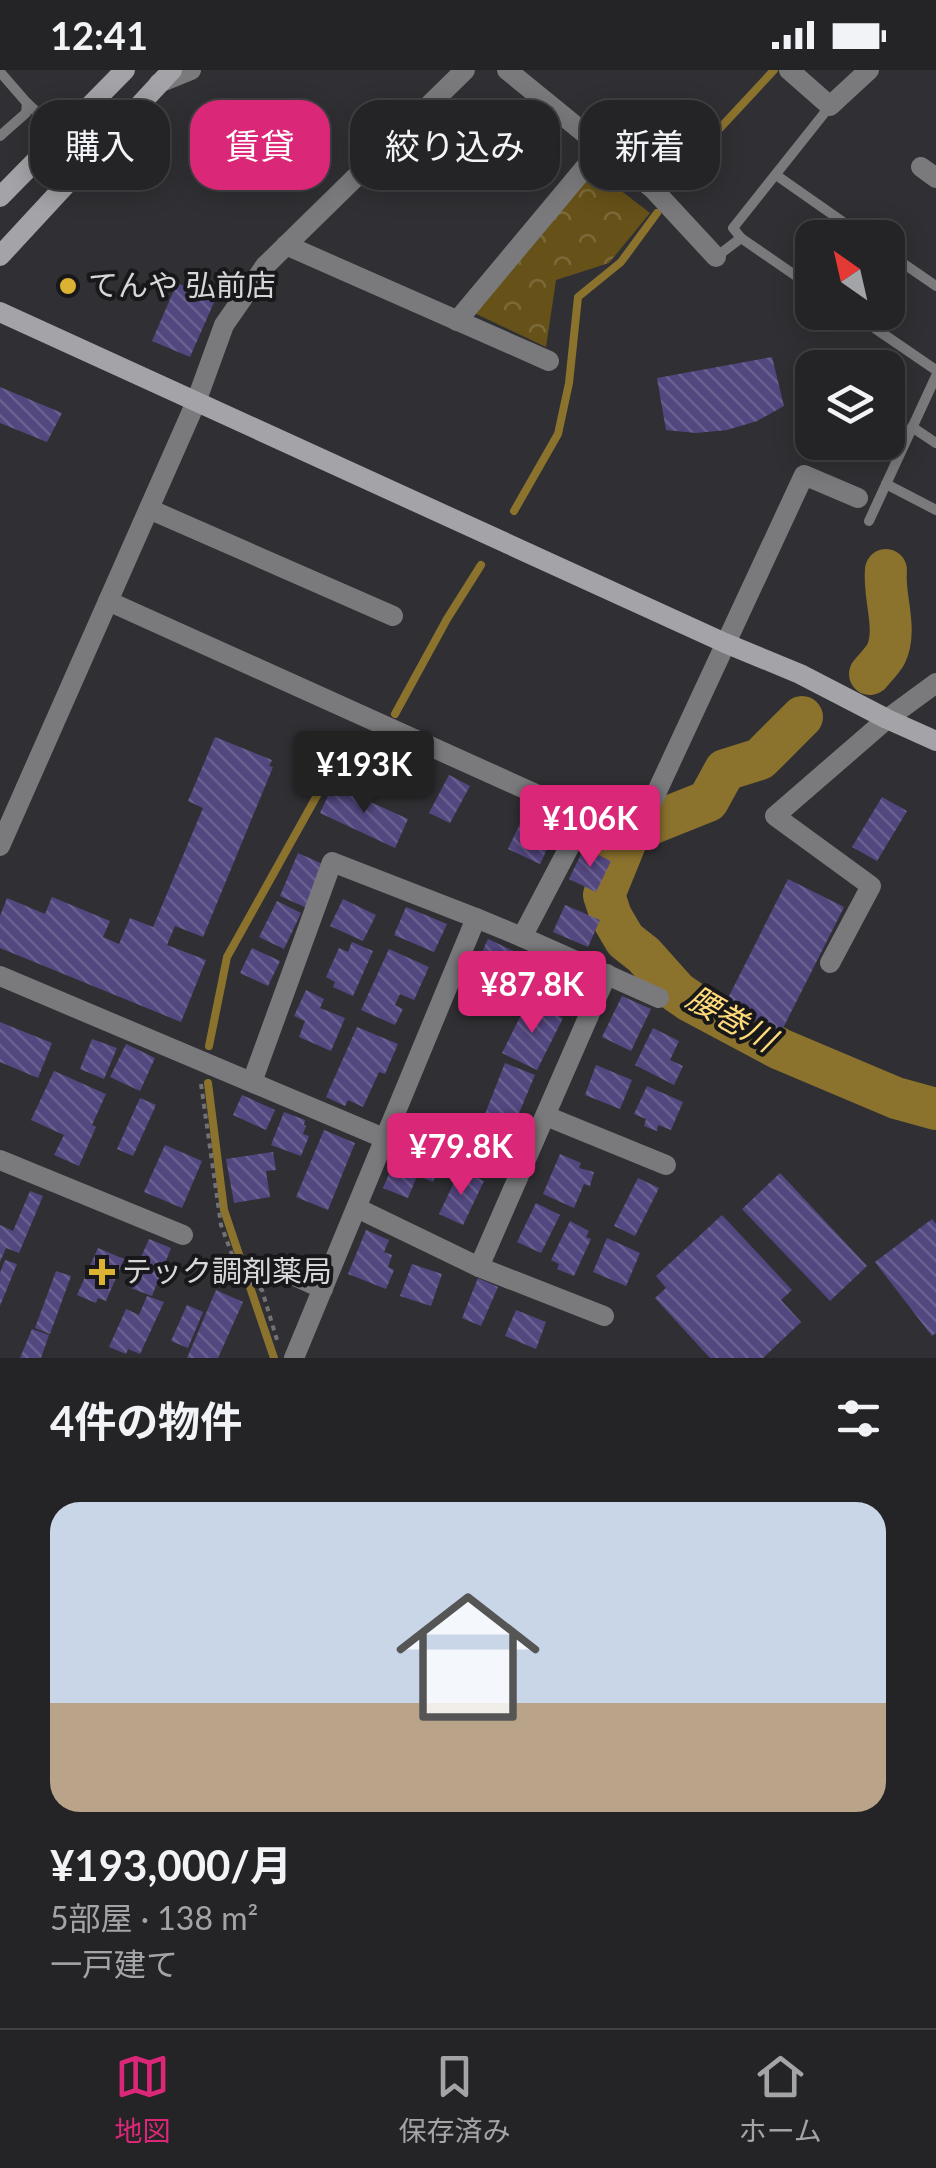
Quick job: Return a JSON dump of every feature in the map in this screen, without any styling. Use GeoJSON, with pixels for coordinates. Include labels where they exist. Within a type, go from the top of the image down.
{"type":"FeatureCollection","features":[{"type":"Feature","properties":{"kind":"street"},"geometry":{"type":"LineString","coordinates":[[95,100],[125,70]]}},
{"type":"Feature","properties":{"kind":"street"},"geometry":{"type":"LineString","coordinates":[[0,256],[165,76],[191,70]]}},
{"type":"Feature","properties":{"kind":"street"},"geometry":{"type":"LineString","coordinates":[[0,846],[9,797],[108,601],[196,402],[224,325],[265,266],[465,70]]}},
{"type":"Feature","properties":{"kind":"street"},"geometry":{"type":"LineString","coordinates":[[507,70],[580,128]]}},
{"type":"Feature","properties":{"kind":"street"},"geometry":{"type":"LineString","coordinates":[[789,70],[830,106],[869,70]]}},
{"type":"Feature","properties":{"kind":"street"},"geometry":{"type":"LineString","coordinates":[[0,197],[30,167]]}},
{"type":"Feature","properties":{"kind":"street"},"geometry":{"type":"LineString","coordinates":[[457,321],[580,174]]}},
{"type":"Feature","properties":{"kind":"street"},"geometry":{"type":"LineString","coordinates":[[654,190],[716,257]]}},
{"type":"Feature","properties":{"kind":"street"},"geometry":{"type":"LineString","coordinates":[[286,245],[549,361]]}},
{"type":"Feature","properties":{"kind":"street"},"geometry":{"type":"LineString","coordinates":[[0,312],[800,674],[936,741]]}},
{"type":"Feature","properties":{"kind":"street"},"geometry":{"type":"LineString","coordinates":[[108,601],[607,826],[653,800],[804,475],[858,498]]}},
{"type":"Feature","properties":{"kind":"street"},"geometry":{"type":"LineString","coordinates":[[149,509],[394,616]]}},
{"type":"Feature","properties":{"kind":"street"},"geometry":{"type":"LineString","coordinates":[[830,962],[871,886],[776,816],[887,719],[936,684]]}},
{"type":"Feature","properties":{"kind":"street"},"geometry":{"type":"LineString","coordinates":[[522,937],[585,817]]}},
{"type":"Feature","properties":{"kind":"street"},"geometry":{"type":"LineString","coordinates":[[252,1082],[332,862],[522,937],[658,998]]}},
{"type":"Feature","properties":{"kind":"street"},"geometry":{"type":"LineString","coordinates":[[288,1356],[323,1290],[476,918]]}},
{"type":"Feature","properties":{"kind":"street"},"geometry":{"type":"LineString","coordinates":[[479,1267],[607,974]]}},
{"type":"Feature","properties":{"kind":"street"},"geometry":{"type":"LineString","coordinates":[[0,976],[386,1139]]}},
{"type":"Feature","properties":{"kind":"street"},"geometry":{"type":"LineString","coordinates":[[546,1116],[666,1165]]}},
{"type":"Feature","properties":{"kind":"street"},"geometry":{"type":"LineString","coordinates":[[0,1160],[183,1235]]}},
{"type":"Feature","properties":{"kind":"street"},"geometry":{"type":"LineString","coordinates":[[358,1208],[479,1267],[604,1316]]}},
{"type":"Feature","properties":{"kind":"street"},"geometry":{"type":"LineString","coordinates":[[270,1265],[323,1290]]}},
{"type":"Feature","properties":{"kind":"lane"},"geometry":{"type":"LineString","coordinates":[[0,72],[28,103],[26,113],[0,136]]}},
{"type":"Feature","properties":{"kind":"lane"},"geometry":{"type":"LineString","coordinates":[[795,275],[741,238],[733,228],[830,106]]}},
{"type":"Feature","properties":{"kind":"lane"},"geometry":{"type":"LineString","coordinates":[[776,175],[840,220]]}},
{"type":"Feature","properties":{"kind":"lane"},"geometry":{"type":"LineString","coordinates":[[716,257],[741,238]]}},
{"type":"Feature","properties":{"kind":"lane"},"geometry":{"type":"LineString","coordinates":[[905,264],[936,286]]}},
{"type":"Feature","properties":{"kind":"lane"},"geometry":{"type":"LineString","coordinates":[[869,520],[936,373],[875,330]]}},
{"type":"Feature","properties":{"kind":"lane"},"geometry":{"type":"LineString","coordinates":[[912,427],[936,442]]}},
{"type":"Feature","properties":{"kind":"lane"},"geometry":{"type":"LineString","coordinates":[[886,484],[936,510]]}},
{"type":"Feature","properties":{"kind":"path"},"geometry":{"type":"LineString","coordinates":[[198,1059],[221,1224],[240,1276],[262,1290],[288,1356]]}},
{"type":"Feature","properties":{"kind":"green space"},"geometry":{"type":"Polygon","coordinates":[[[580,186],[580,190],[620,190],[650,213],[609,263],[556,280],[546,347],[468,310],[580,186]]]}},
{"type":"Feature","properties":{"kind":"building"},"geometry":{"type":"Polygon","coordinates":[[[177,283],[215,300],[190,357],[152,341],[177,283]]]}},
{"type":"Feature","properties":{"kind":"building"},"geometry":{"type":"Polygon","coordinates":[[[772,357],[784,406],[757,421],[727,430],[666,430],[657,378],[772,357]]]}},
{"type":"Feature","properties":{"kind":"building"},"geometry":{"type":"Polygon","coordinates":[[[0,387],[62,413],[47,442],[0,423],[0,387]]]}},
{"type":"Feature","properties":{"kind":"building"},"geometry":{"type":"Polygon","coordinates":[[[215,737],[272,760],[269,766],[273,767],[203,937],[175,926],[167,945],[206,960],[181,1022],[0,948],[0,916],[7,898],[45,914],[52,897],[110,921],[103,937],[119,944],[130,918],[153,927],[203,808],[188,801],[215,737]]]}},
{"type":"Feature","properties":{"kind":"building"},"geometry":{"type":"Polygon","coordinates":[[[449,775],[470,786],[450,823],[429,813],[449,775]]]}},
{"type":"Feature","properties":{"kind":"building"},"geometry":{"type":"Polygon","coordinates":[[[333,785],[408,819],[395,848],[320,813],[333,785]]]}},
{"type":"Feature","properties":{"kind":"building"},"geometry":{"type":"Polygon","coordinates":[[[882,797],[907,811],[877,861],[852,847],[882,797]]]}},
{"type":"Feature","properties":{"kind":"building"},"geometry":{"type":"Polygon","coordinates":[[[525,813],[557,829],[540,864],[508,849],[525,813]]]}},
{"type":"Feature","properties":{"kind":"building"},"geometry":{"type":"Polygon","coordinates":[[[584,848],[611,861],[596,892],[569,879],[584,848]]]}},
{"type":"Feature","properties":{"kind":"building"},"geometry":{"type":"Polygon","coordinates":[[[298,853],[325,865],[307,908],[280,896],[298,853]]]}},
{"type":"Feature","properties":{"kind":"building"},"geometry":{"type":"Polygon","coordinates":[[[788,879],[844,907],[780,1034],[724,1006],[788,879]]]}},
{"type":"Feature","properties":{"kind":"building"},"geometry":{"type":"Polygon","coordinates":[[[343,899],[376,915],[363,941],[330,926],[343,899]]]}},
{"type":"Feature","properties":{"kind":"building"},"geometry":{"type":"Polygon","coordinates":[[[277,901],[301,913],[284,949],[259,937],[277,901]]]}},
{"type":"Feature","properties":{"kind":"building"},"geometry":{"type":"Polygon","coordinates":[[[565,905],[600,920],[588,947],[553,932],[565,905]]]}},
{"type":"Feature","properties":{"kind":"building"},"geometry":{"type":"Polygon","coordinates":[[[406,907],[447,924],[434,952],[394,935],[406,907]]]}},
{"type":"Feature","properties":{"kind":"building"},"geometry":{"type":"Polygon","coordinates":[[[488,939],[527,957],[512,990],[473,972],[488,939]]]}},
{"type":"Feature","properties":{"kind":"building"},"geometry":{"type":"Polygon","coordinates":[[[352,942],[373,951],[353,996],[333,987],[335,982],[326,977],[339,948],[348,952],[352,942]]]}},
{"type":"Feature","properties":{"kind":"building"},"geometry":{"type":"Polygon","coordinates":[[[252,948],[280,961],[268,986],[240,973],[252,948]]]}},
{"type":"Feature","properties":{"kind":"building"},"geometry":{"type":"Polygon","coordinates":[[[389,949],[429,967],[414,1000],[400,994],[395,1005],[403,1009],[395,1025],[361,1010],[389,949]]]}},
{"type":"Feature","properties":{"kind":"building"},"geometry":{"type":"Polygon","coordinates":[[[545,964],[569,976],[556,1004],[531,992],[545,964]]]}},
{"type":"Feature","properties":{"kind":"building"},"geometry":{"type":"Polygon","coordinates":[[[306,990],[324,999],[320,1008],[345,1018],[331,1051],[299,1037],[305,1021],[294,1016],[306,990]]]}},
{"type":"Feature","properties":{"kind":"building"},"geometry":{"type":"Polygon","coordinates":[[[622,996],[651,1009],[631,1051],[602,1037],[622,996]]]}},
{"type":"Feature","properties":{"kind":"building"},"geometry":{"type":"Polygon","coordinates":[[[528,1001],[563,1018],[537,1070],[502,1053],[528,1001]]]}},
{"type":"Feature","properties":{"kind":"building"},"geometry":{"type":"Polygon","coordinates":[[[0,1022],[52,1043],[38,1078],[0,1062],[0,1022]]]}},
{"type":"Feature","properties":{"kind":"building"},"geometry":{"type":"Polygon","coordinates":[[[357,1027],[398,1044],[385,1074],[379,1072],[363,1107],[348,1100],[345,1106],[326,1097],[357,1027]]]}},
{"type":"Feature","properties":{"kind":"building"},"geometry":{"type":"Polygon","coordinates":[[[653,1028],[679,1041],[670,1060],[683,1066],[674,1085],[635,1065],[653,1028]]]}},
{"type":"Feature","properties":{"kind":"building"},"geometry":{"type":"Polygon","coordinates":[[[92,1039],[117,1048],[104,1079],[80,1069],[92,1039]]]}},
{"type":"Feature","properties":{"kind":"building"},"geometry":{"type":"Polygon","coordinates":[[[126,1044],[155,1058],[140,1091],[110,1077],[126,1044]]]}},
{"type":"Feature","properties":{"kind":"building"},"geometry":{"type":"Polygon","coordinates":[[[505,1063],[535,1075],[514,1125],[485,1114],[505,1063]]]}},
{"type":"Feature","properties":{"kind":"building"},"geometry":{"type":"Polygon","coordinates":[[[596,1065],[632,1080],[620,1109],[585,1095],[596,1065]]]}},
{"type":"Feature","properties":{"kind":"building"},"geometry":{"type":"Polygon","coordinates":[[[54,1071],[106,1094],[79,1166],[54,1155],[64,1135],[31,1120],[54,1071]]]}},
{"type":"Feature","properties":{"kind":"building"},"geometry":{"type":"Polygon","coordinates":[[[647,1086],[683,1102],[671,1130],[658,1125],[657,1131],[644,1126],[646,1119],[634,1114],[647,1086]]]}},
{"type":"Feature","properties":{"kind":"building"},"geometry":{"type":"Polygon","coordinates":[[[242,1095],[275,1110],[266,1130],[233,1115],[242,1095]]]}},
{"type":"Feature","properties":{"kind":"building"},"geometry":{"type":"Polygon","coordinates":[[[140,1098],[156,1105],[133,1156],[117,1149],[140,1098]]]}},
{"type":"Feature","properties":{"kind":"building"},"geometry":{"type":"Polygon","coordinates":[[[284,1112],[305,1120],[303,1134],[309,1136],[301,1156],[271,1145],[284,1112]]]}},
{"type":"Feature","properties":{"kind":"building"},"geometry":{"type":"Polygon","coordinates":[[[481,1124],[506,1136],[489,1172],[464,1160],[481,1124]]]}},
{"type":"Feature","properties":{"kind":"building"},"geometry":{"type":"Polygon","coordinates":[[[324,1130],[355,1143],[328,1210],[296,1197],[324,1130]]]}},
{"type":"Feature","properties":{"kind":"building"},"geometry":{"type":"Polygon","coordinates":[[[165,1145],[202,1161],[182,1208],[144,1192],[165,1145]]]}},
{"type":"Feature","properties":{"kind":"building"},"geometry":{"type":"Polygon","coordinates":[[[401,1145],[441,1162],[433,1182],[417,1176],[408,1198],[383,1188],[401,1145]]]}},
{"type":"Feature","properties":{"kind":"building"},"geometry":{"type":"Polygon","coordinates":[[[273,1152],[276,1170],[266,1171],[270,1197],[234,1203],[226,1159],[273,1152]]]}},
{"type":"Feature","properties":{"kind":"building"},"geometry":{"type":"Polygon","coordinates":[[[560,1154],[581,1163],[579,1168],[594,1172],[590,1186],[584,1184],[574,1208],[543,1194],[560,1154]]]}},
{"type":"Feature","properties":{"kind":"building"},"geometry":{"type":"Polygon","coordinates":[[[460,1170],[484,1181],[463,1225],[439,1214],[460,1170]]]}},
{"type":"Feature","properties":{"kind":"building"},"geometry":{"type":"Polygon","coordinates":[[[780,1173],[867,1266],[830,1301],[742,1209],[780,1173]]]}},
{"type":"Feature","properties":{"kind":"building"},"geometry":{"type":"Polygon","coordinates":[[[638,1178],[659,1188],[635,1236],[614,1226],[638,1178]]]}},
{"type":"Feature","properties":{"kind":"building"},"geometry":{"type":"Polygon","coordinates":[[[30,1191],[43,1196],[19,1253],[6,1248],[0,1262],[0,1225],[13,1231],[30,1191]]]}},
{"type":"Feature","properties":{"kind":"building"},"geometry":{"type":"Polygon","coordinates":[[[536,1203],[560,1215],[541,1253],[517,1242],[536,1203]]]}},
{"type":"Feature","properties":{"kind":"building"},"geometry":{"type":"Polygon","coordinates":[[[722,1215],[792,1290],[781,1300],[801,1322],[763,1358],[710,1358],[655,1298],[666,1288],[656,1276],[722,1215]]]}},
{"type":"Feature","properties":{"kind":"building"},"geometry":{"type":"Polygon","coordinates":[[[932,1219],[936,1224],[936,1333],[932,1336],[875,1262],[932,1219]]]}},
{"type":"Feature","properties":{"kind":"building"},"geometry":{"type":"Polygon","coordinates":[[[570,1221],[589,1231],[586,1237],[591,1239],[574,1276],[557,1269],[559,1264],[551,1260],[570,1221]]]}},
{"type":"Feature","properties":{"kind":"building"},"geometry":{"type":"Polygon","coordinates":[[[366,1230],[389,1240],[384,1252],[392,1255],[388,1267],[394,1270],[386,1289],[348,1274],[366,1230]]]}},
{"type":"Feature","properties":{"kind":"building"},"geometry":{"type":"Polygon","coordinates":[[[607,1238],[640,1253],[626,1286],[593,1272],[607,1238]]]}},
{"type":"Feature","properties":{"kind":"building"},"geometry":{"type":"Polygon","coordinates":[[[149,1239],[171,1248],[152,1296],[128,1287],[149,1239]]]}},
{"type":"Feature","properties":{"kind":"building"},"geometry":{"type":"Polygon","coordinates":[[[98,1248],[124,1259],[106,1301],[98,1298],[96,1303],[77,1295],[98,1248]]]}},
{"type":"Feature","properties":{"kind":"building"},"geometry":{"type":"Polygon","coordinates":[[[5,1260],[17,1264],[0,1306],[0,1273],[5,1260]]]}},
{"type":"Feature","properties":{"kind":"building"},"geometry":{"type":"Polygon","coordinates":[[[412,1264],[442,1274],[431,1306],[400,1296],[412,1264]]]}},
{"type":"Feature","properties":{"kind":"building"},"geometry":{"type":"Polygon","coordinates":[[[56,1271],[71,1276],[50,1334],[35,1328],[56,1271]]]}},
{"type":"Feature","properties":{"kind":"building"},"geometry":{"type":"Polygon","coordinates":[[[478,1278],[498,1287],[481,1326],[462,1318],[478,1278]]]}},
{"type":"Feature","properties":{"kind":"building"},"geometry":{"type":"Polygon","coordinates":[[[216,1290],[243,1302],[218,1358],[187,1358],[216,1290]]]}},
{"type":"Feature","properties":{"kind":"building"},"geometry":{"type":"Polygon","coordinates":[[[147,1296],[164,1302],[140,1354],[128,1349],[126,1354],[109,1347],[126,1309],[139,1315],[147,1296]]]}},
{"type":"Feature","properties":{"kind":"building"},"geometry":{"type":"Polygon","coordinates":[[[187,1305],[203,1312],[188,1348],[171,1341],[187,1305]]]}},
{"type":"Feature","properties":{"kind":"building"},"geometry":{"type":"Polygon","coordinates":[[[516,1310],[546,1322],[536,1349],[505,1336],[516,1310]]]}},
{"type":"Feature","properties":{"kind":"building"},"geometry":{"type":"Polygon","coordinates":[[[32,1329],[49,1335],[41,1358],[20,1358],[32,1329]]]}},
{"type":"Feature","properties":{"kind":"waterway"},"geometry":{"type":"LineString","coordinates":[[720,128],[774,70]]}},
{"type":"Feature","properties":{"kind":"waterway"},"geometry":{"type":"LineString","coordinates":[[514,511],[558,434],[569,383],[578,297],[621,262],[657,213]]}},
{"type":"Feature","properties":{"kind":"waterway"},"geometry":{"type":"LineString","coordinates":[[395,714],[481,565]]}},
{"type":"Feature","properties":{"kind":"waterway","name":"腰巻川"},"geometry":{"type":"LineString","coordinates":[[870,674],[889,644],[886,570]]}},
{"type":"Feature","properties":{"kind":"waterway","name":"腰巻川"},"geometry":{"type":"LineString","coordinates":[[802,717],[760,759],[725,770],[708,801],[628,836],[604,895],[611,916],[625,940],[690,1001],[780,1049],[896,1098],[936,1109]]}},
{"type":"Feature","properties":{"kind":"waterway"},"geometry":{"type":"LineString","coordinates":[[209,1046],[227,957],[334,765],[369,736]]}},
{"type":"Feature","properties":{"kind":"waterway"},"geometry":{"type":"LineString","coordinates":[[208,1083],[224,1210],[274,1358]]}},
{"type":"Feature","properties":{"kind":"place","name":"てんや 弘前店"},"geometry":{"type":"Point","coordinates":[68,286]}},
{"type":"Feature","properties":{"kind":"place","name":"テック調剤薬局"},"geometry":{"type":"Point","coordinates":[102,1272]}}]}
